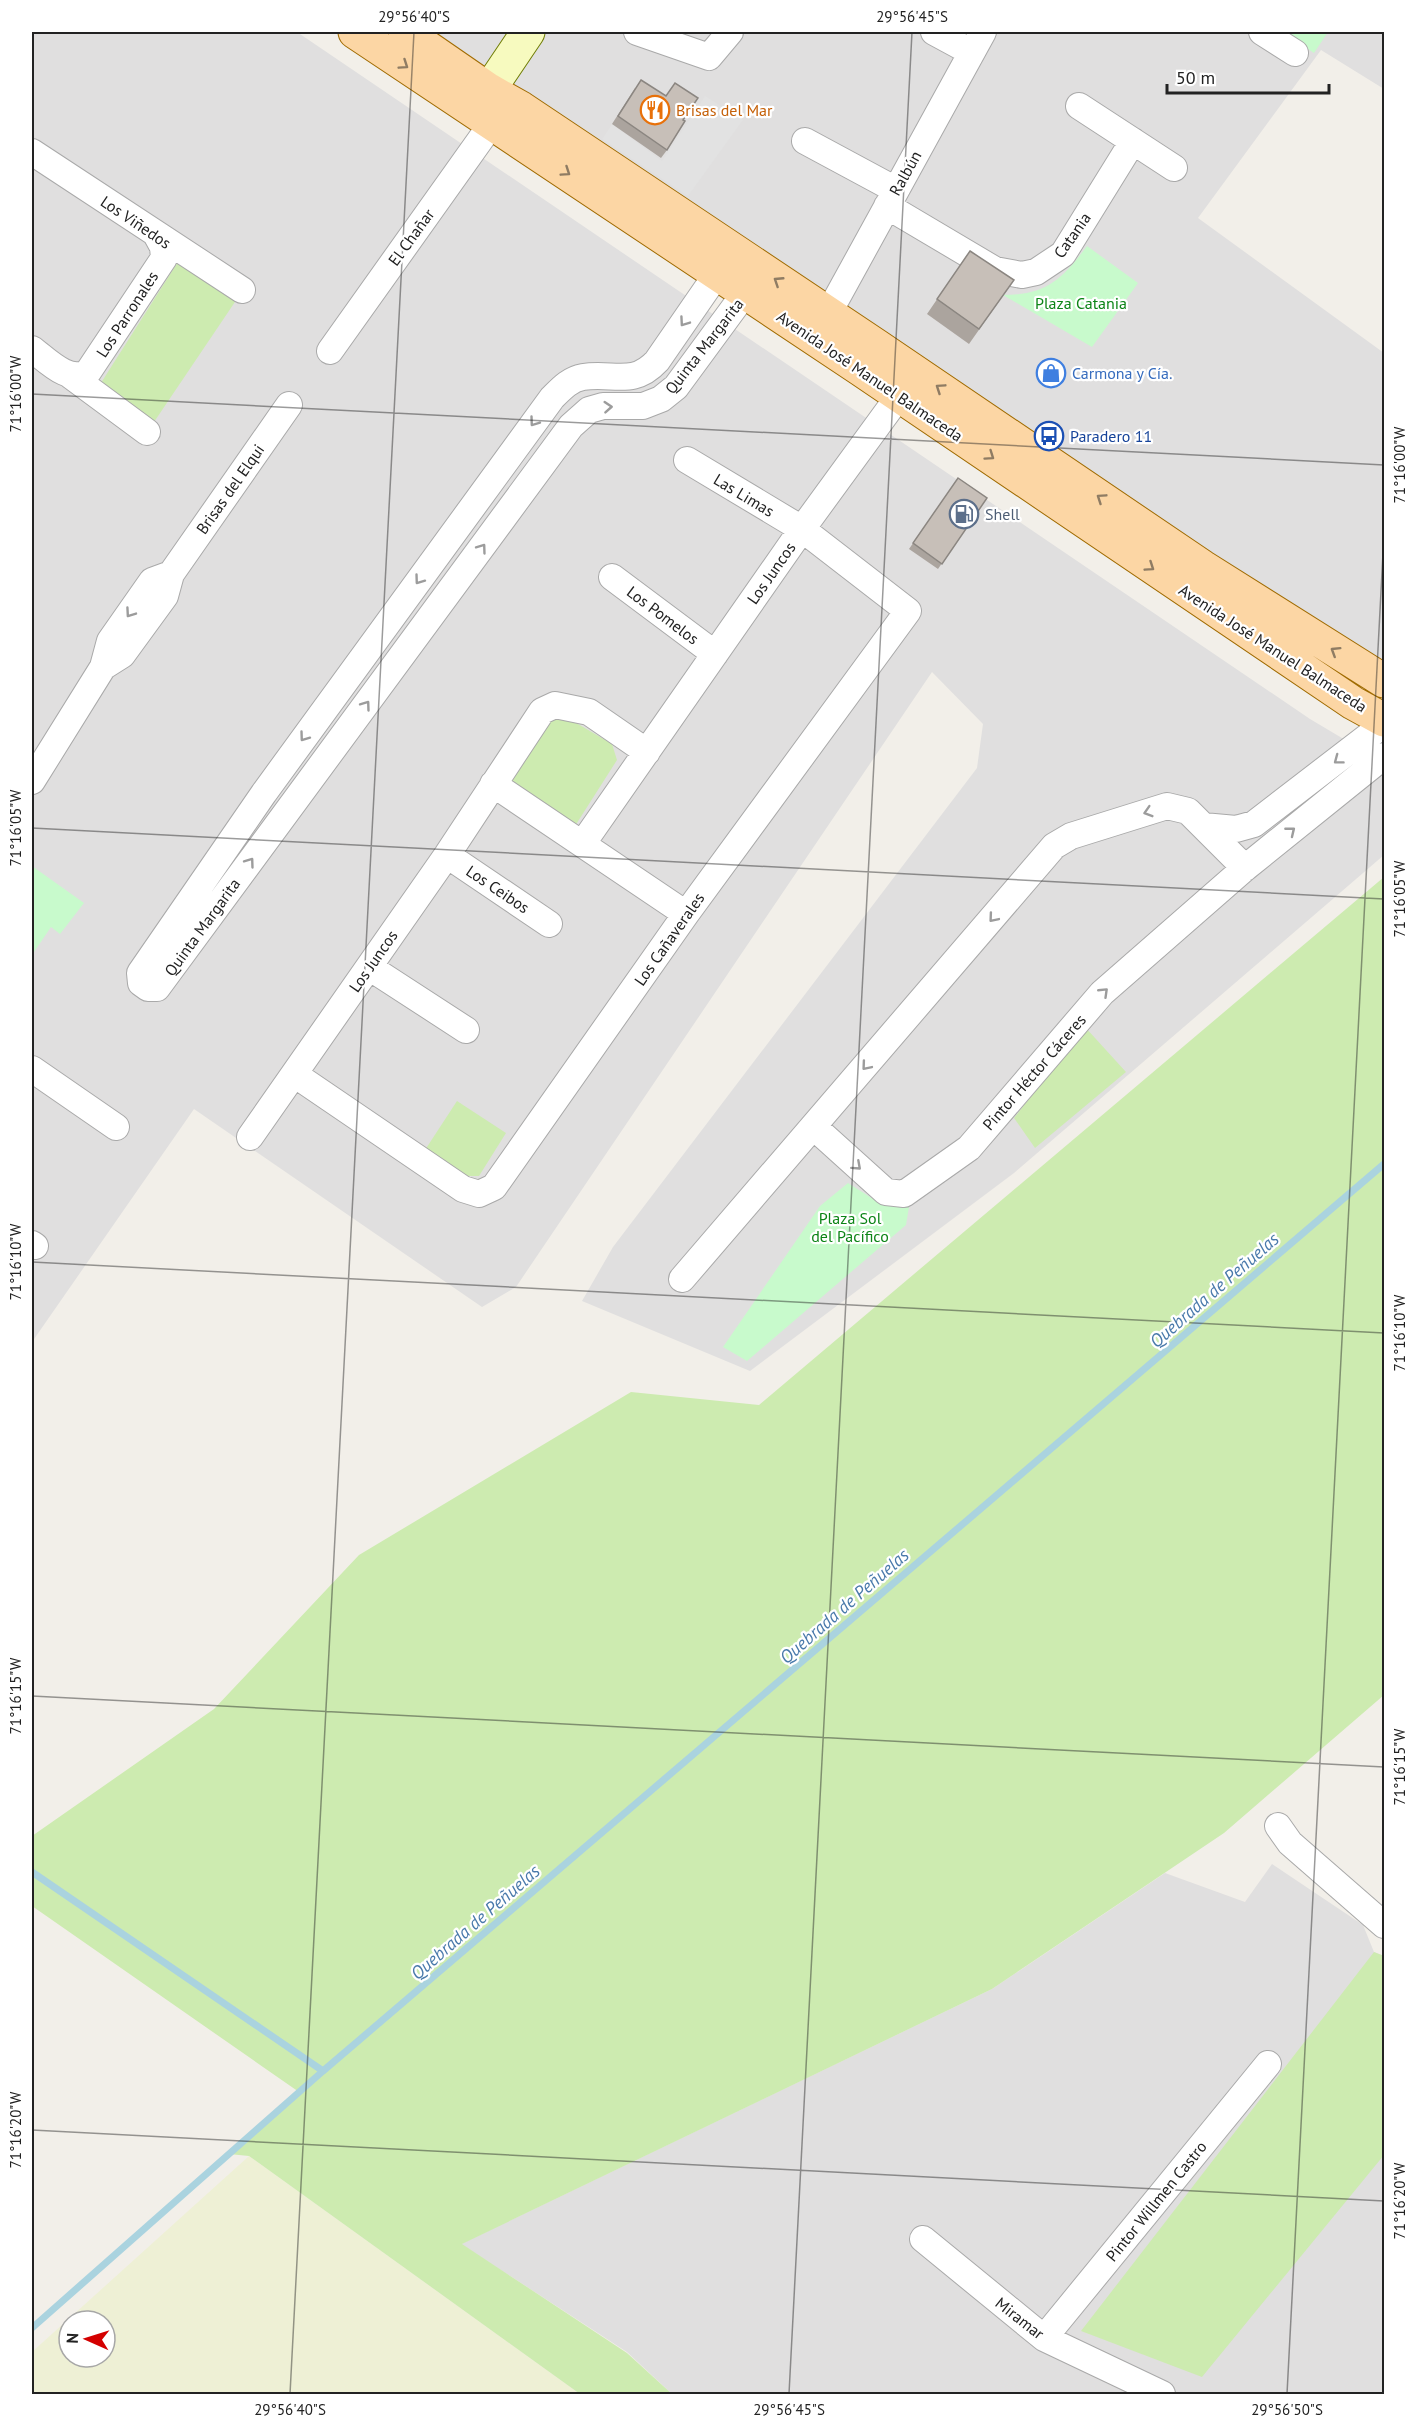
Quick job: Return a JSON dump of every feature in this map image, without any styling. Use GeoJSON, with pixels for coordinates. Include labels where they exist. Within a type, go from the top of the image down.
{"type":"FeatureCollection","features":[{"type":"Feature","properties":{"kind":"main road","name":"Avenida José Manuel Balmaceda"},"geometry":{"type":"LineString","coordinates":[[355,32],[493,122],[1384,722]]}},
{"type":"Feature","properties":{"kind":"main road","name":"Avenida José Manuel Balmaceda"},"geometry":{"type":"LineString","coordinates":[[405,32],[1212,573],[1384,681]]}},
{"type":"Feature","properties":{"kind":"street"},"geometry":{"type":"LineString","coordinates":[[444,92],[458,97],[471,97],[489,90],[528,32]]}},
{"type":"Feature","properties":{"kind":"street"},"geometry":{"type":"LineString","coordinates":[[637,32],[709,57],[729,32]]}},
{"type":"Feature","properties":{"kind":"street"},"geometry":{"type":"LineString","coordinates":[[934,32],[977,42]]}},
{"type":"Feature","properties":{"kind":"street"},"geometry":{"type":"LineString","coordinates":[[1262,32],[1295,53]]}},
{"type":"Feature","properties":{"kind":"street","name":"Ralbún"},"geometry":{"type":"LineString","coordinates":[[828,314],[977,42]]}},
{"type":"Feature","properties":{"kind":"street"},"geometry":{"type":"LineString","coordinates":[[1079,106],[1174,168]]}},
{"type":"Feature","properties":{"kind":"street","name":"El Chañar"},"geometry":{"type":"LineString","coordinates":[[330,351],[493,122]]}},
{"type":"Feature","properties":{"kind":"street","name":"Catania"},"geometry":{"type":"LineString","coordinates":[[805,141],[995,270],[1022,275],[1036,272],[1063,254],[1133,141]]}},
{"type":"Feature","properties":{"kind":"street","name":"Los Viñedos"},"geometry":{"type":"LineString","coordinates":[[32,152],[242,290]]}},
{"type":"Feature","properties":{"kind":"street","name":"Los Parronales"},"geometry":{"type":"LineString","coordinates":[[70,375],[82,376],[88,372],[164,258],[163,247],[157,236]]}},
{"type":"Feature","properties":{"kind":"street","name":"Quinta Margarita"},"geometry":{"type":"LineString","coordinates":[[717,274],[647,373],[635,376],[582,377],[567,384],[552,398],[264,793],[140,973],[141,983],[148,988],[157,988],[571,426],[589,410],[603,406],[643,406],[662,399],[676,387],[745,293]]}},
{"type":"Feature","properties":{"kind":"street"},"geometry":{"type":"LineString","coordinates":[[32,349],[147,432]]}},
{"type":"Feature","properties":{"kind":"street","name":"Los Juncos"},"geometry":{"type":"LineString","coordinates":[[583,843],[802,530],[899,396]]}},
{"type":"Feature","properties":{"kind":"street","name":"Brisas del Elqui"},"geometry":{"type":"LineString","coordinates":[[32,781],[103,667],[110,641],[152,581],[171,574],[289,405]]}},
{"type":"Feature","properties":{"kind":"street","name":"Las Limas"},"geometry":{"type":"LineString","coordinates":[[687,460],[802,530]]}},
{"type":"Feature","properties":{"kind":"street"},"geometry":{"type":"LineString","coordinates":[[499,470],[524,490]]}},
{"type":"Feature","properties":{"kind":"street","name":"Los Cañaverales"},"geometry":{"type":"LineString","coordinates":[[294,1074],[463,1189],[479,1194],[494,1187],[686,914],[908,611],[802,530]]}},
{"type":"Feature","properties":{"kind":"street","name":"Los Pomelos"},"geometry":{"type":"LineString","coordinates":[[612,577],[715,654]]}},
{"type":"Feature","properties":{"kind":"street"},"geometry":{"type":"LineString","coordinates":[[374,641],[399,660]]}},
{"type":"Feature","properties":{"kind":"street","name":"Los Juncos"},"geometry":{"type":"LineString","coordinates":[[250,1137],[447,855],[542,711],[555,705],[589,712],[647,752]]}},
{"type":"Feature","properties":{"kind":"street"},"geometry":{"type":"LineString","coordinates":[[1203,826],[1236,829],[1254,824],[1384,722]]}},
{"type":"Feature","properties":{"kind":"street","name":"Pintor Héctor Cáceres"},"geometry":{"type":"LineString","coordinates":[[814,1127],[886,1192],[904,1194],[969,1148],[1102,993],[1245,868],[1384,756]]}},
{"type":"Feature","properties":{"kind":"street"},"geometry":{"type":"LineString","coordinates":[[494,784],[686,914]]}},
{"type":"Feature","properties":{"kind":"street"},"geometry":{"type":"LineString","coordinates":[[264,793],[287,812]]}},
{"type":"Feature","properties":{"kind":"street"},"geometry":{"type":"LineString","coordinates":[[682,1279],[1054,846],[1071,836],[1167,806],[1188,811],[1245,868]]}},
{"type":"Feature","properties":{"kind":"street","name":"Los Ceibos"},"geometry":{"type":"LineString","coordinates":[[447,855],[549,924]]}},
{"type":"Feature","properties":{"kind":"street"},"geometry":{"type":"LineString","coordinates":[[369,967],[466,1030]]}},
{"type":"Feature","properties":{"kind":"street"},"geometry":{"type":"LineString","coordinates":[[32,1070],[116,1127]]}},
{"type":"Feature","properties":{"kind":"street"},"geometry":{"type":"LineString","coordinates":[[1278,1826],[1290,1843],[1384,1925]]}},
{"type":"Feature","properties":{"kind":"street","name":"Pintor Willmen Castro"},"geometry":{"type":"LineString","coordinates":[[1044,2338],[1268,2064]]}},
{"type":"Feature","properties":{"kind":"street","name":"Miramar"},"geometry":{"type":"LineString","coordinates":[[923,2239],[1044,2338],[1162,2394]]}},
{"type":"Feature","properties":{"kind":"shaded area"},"geometry":{"type":"Polygon","coordinates":[[[32,32],[297,32],[1310,719],[1384,763],[1384,855],[1014,1173],[750,1371],[582,1301],[613,1247],[977,768],[983,724],[932,672],[516,1287],[482,1307],[194,1109],[32,1342],[32,32]]]}},
{"type":"Feature","properties":{"kind":"shaded area"},"geometry":{"type":"Polygon","coordinates":[[[428,32],[1384,32],[1384,89],[1321,50],[1198,218],[1384,353],[1384,669],[428,32]]]}},
{"type":"Feature","properties":{"kind":"shaded area"},"geometry":{"type":"Polygon","coordinates":[[[705,96],[743,120],[688,196],[602,139],[612,124],[662,161],[705,96]]]}},
{"type":"Feature","properties":{"kind":"shaded area"},"geometry":{"type":"Polygon","coordinates":[[[1272,1864],[1363,1925],[1374,1952],[1384,1956],[1384,2394],[672,2394],[627,2352],[461,2244],[992,1989],[1165,1873],[1245,1902],[1272,1864]]]}},
{"type":"Feature","properties":{"kind":"green space"},"geometry":{"type":"Polygon","coordinates":[[[1282,32],[1328,32],[1314,53],[1282,32]]]}},
{"type":"Feature","properties":{"kind":"green space","name":"Plaza Catania"},"geometry":{"type":"Polygon","coordinates":[[[1087,246],[1138,283],[1092,347],[1003,295],[1031,292],[1052,283],[1070,268],[1087,246]]]}},
{"type":"Feature","properties":{"kind":"green space"},"geometry":{"type":"Polygon","coordinates":[[[181,257],[239,296],[152,425],[99,386],[181,257]]]}},
{"type":"Feature","properties":{"kind":"green space"},"geometry":{"type":"Polygon","coordinates":[[[561,714],[612,744],[617,760],[575,826],[509,787],[507,776],[548,717],[561,714]]]}},
{"type":"Feature","properties":{"kind":"green space"},"geometry":{"type":"Polygon","coordinates":[[[32,866],[84,903],[60,934],[51,927],[34,952],[32,951],[32,866]]]}},
{"type":"Feature","properties":{"kind":"green space","name":"Quebrada de Peñuelas"},"geometry":{"type":"Polygon","coordinates":[[[1384,877],[1384,1695],[1224,1833],[992,1989],[462,2244],[627,2353],[672,2394],[580,2394],[249,2156],[229,2154],[299,2092],[32,1906],[32,1836],[214,1709],[359,1555],[631,1392],[759,1405],[1384,877]]]}},
{"type":"Feature","properties":{"kind":"green space"},"geometry":{"type":"Polygon","coordinates":[[[1085,1027],[1126,1072],[1035,1148],[1014,1118],[1085,1027]]]}},
{"type":"Feature","properties":{"kind":"green space"},"geometry":{"type":"Polygon","coordinates":[[[457,1101],[506,1133],[479,1176],[464,1176],[425,1150],[457,1101]]]}},
{"type":"Feature","properties":{"kind":"green space","name":"Plaza Sol del Pacífico"},"geometry":{"type":"Polygon","coordinates":[[[848,1183],[881,1204],[909,1207],[906,1225],[747,1361],[723,1347],[820,1206],[848,1183]]]}},
{"type":"Feature","properties":{"kind":"green space"},"geometry":{"type":"Polygon","coordinates":[[[1374,1952],[1384,1956],[1384,2155],[1202,2377],[1081,2331],[1374,1952]]]}},
{"type":"Feature","properties":{"kind":"green space"},"geometry":{"type":"Polygon","coordinates":[[[249,2156],[580,2394],[32,2394],[32,2352],[57,2329],[57,2369],[117,2369],[117,2309],[80,2309],[249,2156]]]}},
{"type":"Feature","properties":{"kind":"building","name":"Brisas del Mar"},"geometry":{"type":"Polygon","coordinates":[[[641,80],[666,96],[675,83],[698,98],[667,150],[618,116],[641,80]]]}},
{"type":"Feature","properties":{"kind":"building"},"geometry":{"type":"Polygon","coordinates":[[[970,251],[1014,280],[979,329],[937,299],[970,251]]]}},
{"type":"Feature","properties":{"kind":"building"},"geometry":{"type":"Polygon","coordinates":[[[958,478],[987,498],[942,564],[913,543],[958,478]]]}},
{"type":"Feature","properties":{"kind":"waterway","name":"Quebrada de Peñuelas"},"geometry":{"type":"LineString","coordinates":[[32,1872],[323,2071],[1384,1164]]}},
{"type":"Feature","properties":{"kind":"waterway","name":"Quebrada de Peñuelas"},"geometry":{"type":"LineString","coordinates":[[32,2328],[323,2071]]}},
{"type":"Feature","properties":{"kind":"place","name":"Brisas del Mar"},"geometry":{"type":"Point","coordinates":[655,110]}},
{"type":"Feature","properties":{"kind":"place","name":"Carmona y Cía."},"geometry":{"type":"Point","coordinates":[1051,373]}},
{"type":"Feature","properties":{"kind":"place","name":"Paradero 11"},"geometry":{"type":"Point","coordinates":[1049,436]}},
{"type":"Feature","properties":{"kind":"place","name":"Shell"},"geometry":{"type":"Point","coordinates":[964,514]}}]}
